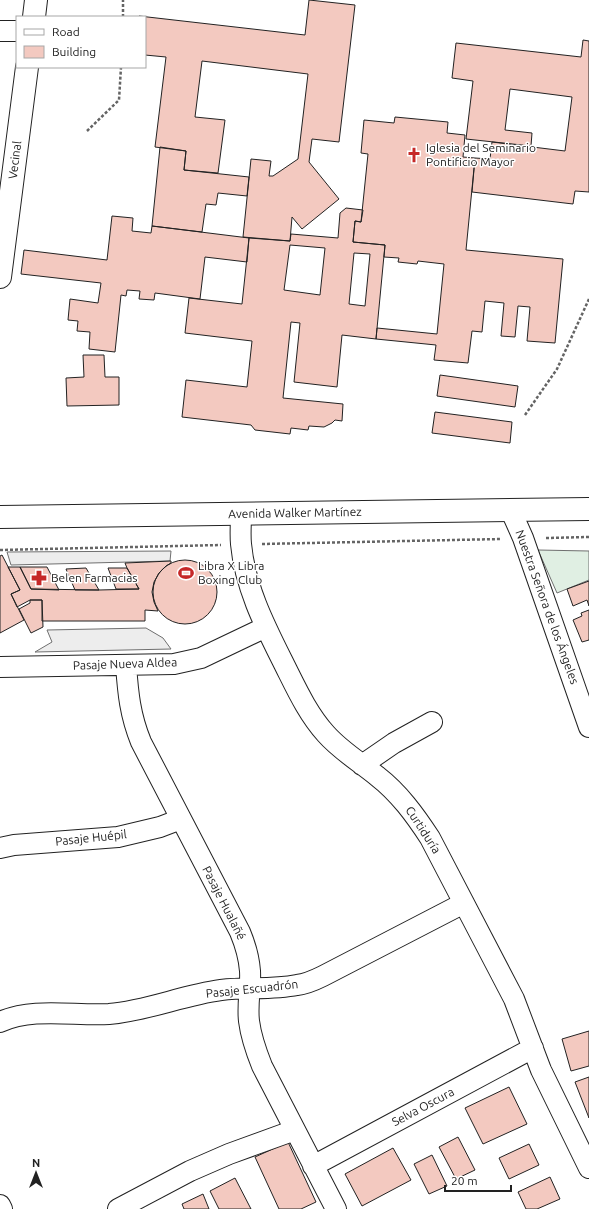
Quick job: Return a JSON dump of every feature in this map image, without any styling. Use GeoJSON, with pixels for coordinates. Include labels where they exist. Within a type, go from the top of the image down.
{"type":"FeatureCollection","features":[{"type":"Feature","properties":{"kind":"main road"},"geometry":{"type":"LineString","coordinates":[[34,16],[36,0]]}},
{"type":"Feature","properties":{"kind":"main road","name":"Vecinal"},"geometry":{"type":"LineString","coordinates":[[1,269],[27,68]]}},
{"type":"Feature","properties":{"kind":"main road","name":"Avenida Walker Martínez"},"geometry":{"type":"LineString","coordinates":[[0,517],[589,510]]}},
{"type":"Feature","properties":{"kind":"street"},"geometry":{"type":"LineString","coordinates":[[0,31],[16,31]]}},
{"type":"Feature","properties":{"kind":"street","name":"Nuestra Señora de los Ángeles"},"geometry":{"type":"LineString","coordinates":[[510,511],[524,538],[588,719]]}},
{"type":"Feature","properties":{"kind":"street","name":"Curtiduría"},"geometry":{"type":"LineString","coordinates":[[241,514],[241,545],[250,587],[266,627],[304,703],[315,720],[338,746],[391,788],[418,818],[430,838],[514,999],[541,1070],[589,1168]]}},
{"type":"Feature","properties":{"kind":"street","name":"Pasaje Nueva Aldea"},"geometry":{"type":"LineString","coordinates":[[0,666],[126,665],[187,662],[201,658],[266,627]]}},
{"type":"Feature","properties":{"kind":"street","name":"Pasaje Hualañé"},"geometry":{"type":"LineString","coordinates":[[126,665],[128,693],[135,726],[141,742],[240,932],[248,957],[250,972],[249,1020],[255,1049],[262,1066],[336,1209]]}},
{"type":"Feature","properties":{"kind":"street"},"geometry":{"type":"LineString","coordinates":[[362,765],[394,743],[432,722]]}},
{"type":"Feature","properties":{"kind":"street","name":"Pasaje Huépil"},"geometry":{"type":"LineString","coordinates":[[0,848],[14,845],[118,837],[160,827],[181,819]]}},
{"type":"Feature","properties":{"kind":"street","name":"Pasaje Escuadrón"},"geometry":{"type":"LineString","coordinates":[[0,1022],[30,1014],[91,1014],[124,1012],[194,995],[222,990],[299,985],[311,981],[464,903]]}},
{"type":"Feature","properties":{"kind":"street","name":"Selva Oscura"},"geometry":{"type":"LineString","coordinates":[[314,1166],[533,1048]]}},
{"type":"Feature","properties":{"kind":"street"},"geometry":{"type":"LineString","coordinates":[[118,1209],[190,1171],[229,1154],[295,1130]]}},
{"type":"Feature","properties":{"kind":"path"},"geometry":{"type":"LineString","coordinates":[[123,0],[123,16]]}},
{"type":"Feature","properties":{"kind":"path"},"geometry":{"type":"LineString","coordinates":[[87,131],[120,100],[121,68]]}},
{"type":"Feature","properties":{"kind":"path"},"geometry":{"type":"LineString","coordinates":[[525,414],[557,369],[589,298]]}},
{"type":"Feature","properties":{"kind":"path"},"geometry":{"type":"LineString","coordinates":[[0,550],[589,537]]}},
{"type":"Feature","properties":{"kind":"green space"},"geometry":{"type":"Polygon","coordinates":[[[538,550],[589,551],[589,580],[557,593],[538,550]]]}},
{"type":"Feature","properties":{"kind":"shaded area"},"geometry":{"type":"Polygon","coordinates":[[[171,551],[170,561],[11,565],[7,552],[171,551]]]}},
{"type":"Feature","properties":{"kind":"shaded area"},"geometry":{"type":"Polygon","coordinates":[[[146,628],[163,638],[171,649],[35,652],[52,642],[47,630],[146,628]]]}},
{"type":"Feature","properties":{"kind":"building"},"geometry":{"type":"Polygon","coordinates":[[[309,0],[355,5],[339,142],[312,139],[309,162],[339,199],[302,229],[292,217],[290,241],[243,237],[251,159],[271,161],[269,176],[273,176],[298,159],[308,74],[202,61],[195,117],[225,120],[218,173],[184,170],[186,151],[155,147],[166,57],[146,55],[146,17],[305,35],[309,0]]]}},
{"type":"Feature","properties":{"kind":"building"},"geometry":{"type":"Polygon","coordinates":[[[583,40],[589,41],[589,192],[575,191],[573,204],[472,192],[475,158],[490,159],[492,142],[565,151],[572,97],[510,89],[505,130],[532,133],[531,146],[466,139],[473,81],[452,78],[456,43],[581,57],[583,40]]]}},
{"type":"Feature","properties":{"kind":"building"},"geometry":{"type":"Polygon","coordinates":[[[395,117],[448,122],[447,133],[465,135],[463,157],[475,158],[466,250],[563,259],[555,343],[527,341],[530,307],[518,306],[515,337],[501,336],[504,303],[485,301],[482,332],[472,331],[468,363],[434,360],[436,345],[376,339],[377,328],[437,334],[444,264],[418,261],[417,264],[398,262],[399,258],[384,257],[385,245],[353,242],[355,221],[361,222],[368,154],[361,153],[364,120],[394,123],[395,117]]]}},
{"type":"Feature","properties":{"kind":"building"},"geometry":{"type":"Polygon","coordinates":[[[160,147],[186,151],[184,170],[249,177],[247,196],[218,193],[216,205],[206,204],[202,232],[152,226],[160,147]]]}},
{"type":"Feature","properties":{"kind":"building"},"geometry":{"type":"Polygon","coordinates":[[[346,208],[363,210],[361,222],[355,221],[353,242],[385,245],[376,339],[342,335],[337,387],[294,382],[300,323],[291,322],[283,398],[343,404],[342,421],[335,420],[324,427],[309,426],[308,430],[291,428],[290,434],[255,430],[251,425],[182,417],[186,380],[247,387],[252,341],[185,333],[189,298],[242,304],[249,238],[290,241],[291,234],[338,238],[340,213],[346,208]],[[290,245],[284,290],[320,295],[325,248],[290,245]],[[354,253],[349,304],[365,306],[370,254],[354,253]]]}},
{"type":"Feature","properties":{"kind":"building"},"geometry":{"type":"Polygon","coordinates":[[[112,216],[133,218],[132,231],[151,233],[152,226],[249,238],[247,262],[205,257],[200,299],[155,293],[154,300],[139,299],[140,291],[127,290],[126,296],[121,295],[115,352],[89,349],[90,332],[77,331],[78,321],[68,320],[70,299],[98,303],[101,283],[21,274],[24,250],[107,260],[112,216]]]}},
{"type":"Feature","properties":{"kind":"building"},"geometry":{"type":"Polygon","coordinates":[[[83,355],[104,355],[105,377],[119,377],[119,405],[67,406],[66,378],[84,377],[83,355]]]}},
{"type":"Feature","properties":{"kind":"building"},"geometry":{"type":"Polygon","coordinates":[[[440,375],[518,386],[515,407],[437,396],[440,375]]]}},
{"type":"Feature","properties":{"kind":"building"},"geometry":{"type":"Polygon","coordinates":[[[435,412],[512,422],[510,443],[432,433],[435,412]]]}},
{"type":"Feature","properties":{"kind":"building"},"geometry":{"type":"Polygon","coordinates":[[[2,555],[20,590],[11,594],[24,620],[0,633],[0,556],[2,555]]]}},
{"type":"Feature","properties":{"kind":"building"},"geometry":{"type":"Polygon","coordinates":[[[185,560],[197,562],[208,569],[215,580],[217,592],[215,604],[208,615],[197,622],[185,624],[173,622],[162,615],[155,604],[153,592],[155,580],[162,569],[173,562],[185,560]]]}},
{"type":"Feature","properties":{"kind":"building"},"geometry":{"type":"Polygon","coordinates":[[[171,561],[171,563],[159,573],[154,582],[152,592],[158,611],[145,610],[145,621],[42,621],[42,600],[30,600],[17,607],[11,594],[20,590],[8,567],[20,567],[31,589],[139,589],[125,563],[171,561]]]}},
{"type":"Feature","properties":{"kind":"building","name":"Belen Farmacias"},"geometry":{"type":"Polygon","coordinates":[[[20,567],[47,567],[59,590],[31,589],[20,567]]]}},
{"type":"Feature","properties":{"kind":"building"},"geometry":{"type":"Polygon","coordinates":[[[86,568],[99,590],[75,590],[66,569],[86,568]]]}},
{"type":"Feature","properties":{"kind":"building"},"geometry":{"type":"Polygon","coordinates":[[[108,568],[127,568],[139,589],[116,589],[108,568]]]}},
{"type":"Feature","properties":{"kind":"building"},"geometry":{"type":"Polygon","coordinates":[[[589,581],[589,606],[587,600],[573,606],[567,589],[589,581]]]}},
{"type":"Feature","properties":{"kind":"building"},"geometry":{"type":"Polygon","coordinates":[[[30,600],[42,600],[43,627],[31,633],[19,609],[30,603],[30,600]]]}},
{"type":"Feature","properties":{"kind":"building"},"geometry":{"type":"Polygon","coordinates":[[[589,610],[589,640],[582,642],[573,620],[582,616],[581,613],[589,610]]]}},
{"type":"Feature","properties":{"kind":"building"},"geometry":{"type":"Polygon","coordinates":[[[589,1031],[589,1066],[571,1071],[562,1039],[589,1031]]]}},
{"type":"Feature","properties":{"kind":"building"},"geometry":{"type":"Polygon","coordinates":[[[589,1077],[589,1118],[575,1082],[589,1077]]]}},
{"type":"Feature","properties":{"kind":"building"},"geometry":{"type":"Polygon","coordinates":[[[509,1087],[527,1124],[483,1144],[465,1108],[509,1087]]]}},
{"type":"Feature","properties":{"kind":"building"},"geometry":{"type":"Polygon","coordinates":[[[458,1137],[475,1170],[456,1179],[439,1147],[458,1137]]]}},
{"type":"Feature","properties":{"kind":"building"},"geometry":{"type":"Polygon","coordinates":[[[288,1142],[316,1202],[301,1209],[279,1209],[255,1157],[288,1142]]]}},
{"type":"Feature","properties":{"kind":"building"},"geometry":{"type":"Polygon","coordinates":[[[529,1144],[539,1165],[509,1179],[499,1158],[529,1144]]]}},
{"type":"Feature","properties":{"kind":"building"},"geometry":{"type":"Polygon","coordinates":[[[393,1148],[411,1180],[362,1206],[345,1174],[393,1148]]]}},
{"type":"Feature","properties":{"kind":"building"},"geometry":{"type":"Polygon","coordinates":[[[432,1155],[447,1186],[429,1194],[414,1164],[432,1155]]]}},
{"type":"Feature","properties":{"kind":"building"},"geometry":{"type":"Polygon","coordinates":[[[550,1177],[560,1199],[537,1209],[526,1209],[518,1192],[550,1177]]]}},
{"type":"Feature","properties":{"kind":"building"},"geometry":{"type":"Polygon","coordinates":[[[235,1178],[251,1209],[219,1209],[210,1191],[235,1178]]]}},
{"type":"Feature","properties":{"kind":"building"},"geometry":{"type":"Polygon","coordinates":[[[203,1194],[209,1209],[184,1209],[182,1204],[203,1194]]]}},
{"type":"Feature","properties":{"kind":"place","name":"Iglesia del Seminario Pontificio Mayor"},"geometry":{"type":"Point","coordinates":[414,155]}},
{"type":"Feature","properties":{"kind":"place","name":"Libra X Libra Boxing Club"},"geometry":{"type":"Point","coordinates":[186,573]}},
{"type":"Feature","properties":{"kind":"place","name":"Belen Farmacias"},"geometry":{"type":"Point","coordinates":[39,578]}}]}
